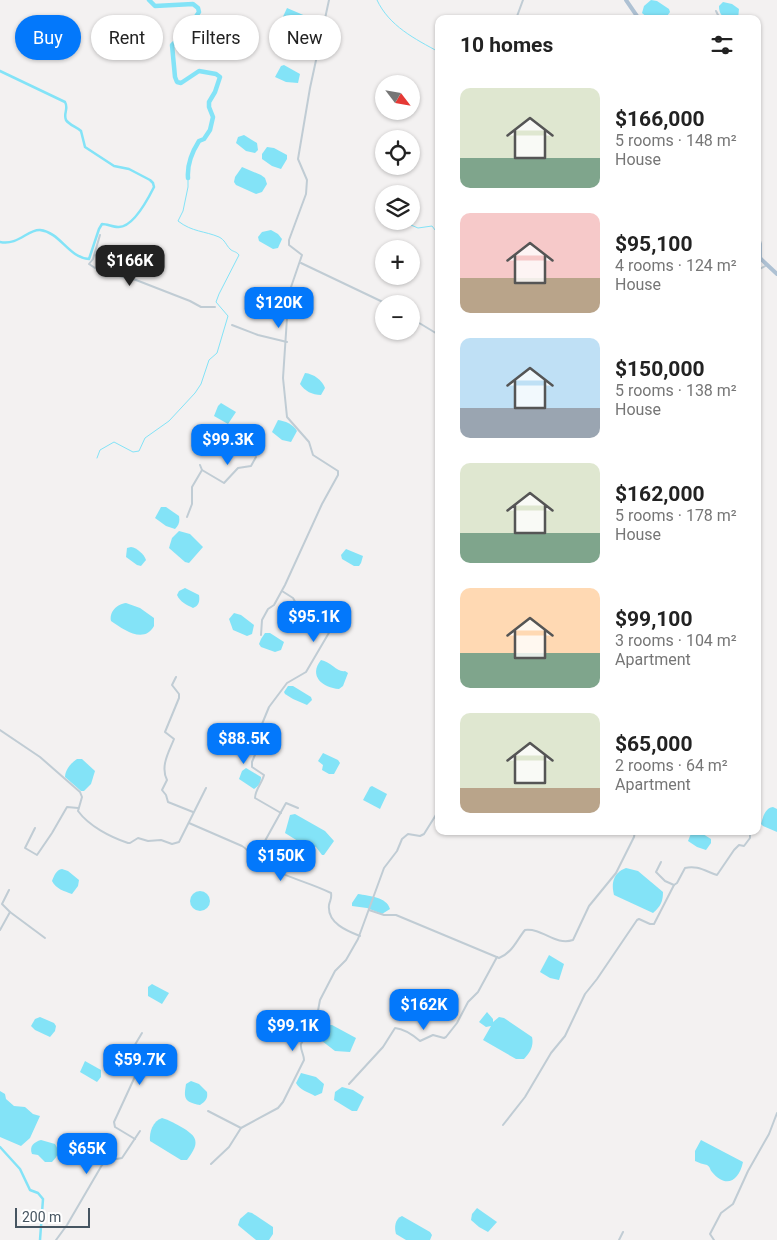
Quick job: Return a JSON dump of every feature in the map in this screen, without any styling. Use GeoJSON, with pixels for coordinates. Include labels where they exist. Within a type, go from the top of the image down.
{"type":"FeatureCollection","features":[{"type":"Feature","properties":{"kind":"main road"},"geometry":{"type":"LineString","coordinates":[[626,0],[636,15]]}},
{"type":"Feature","properties":{"kind":"main road"},"geometry":{"type":"LineString","coordinates":[[761,259],[777,274]]}},
{"type":"Feature","properties":{"kind":"street"},"geometry":{"type":"LineString","coordinates":[[261,635],[262,620],[282,591],[322,504],[338,475],[338,471],[314,455],[309,442],[297,426],[287,417],[283,378],[290,290],[302,255],[289,245],[289,240],[306,194],[307,180],[298,159],[310,88],[329,0]]}},
{"type":"Feature","properties":{"kind":"street"},"geometry":{"type":"LineString","coordinates":[[517,15],[523,0]]}},
{"type":"Feature","properties":{"kind":"street"},"geometry":{"type":"LineString","coordinates":[[716,11],[717,15]]}},
{"type":"Feature","properties":{"kind":"street"},"geometry":{"type":"LineString","coordinates":[[100,235],[93,259],[88,264],[111,276],[115,275],[136,280],[201,307],[215,307]]}},
{"type":"Feature","properties":{"kind":"street"},"geometry":{"type":"LineString","coordinates":[[300,263],[375,298]]}},
{"type":"Feature","properties":{"kind":"street"},"geometry":{"type":"LineString","coordinates":[[761,268],[767,265]]}},
{"type":"Feature","properties":{"kind":"street"},"geometry":{"type":"LineString","coordinates":[[420,323],[435,333]]}},
{"type":"Feature","properties":{"kind":"street"},"geometry":{"type":"LineString","coordinates":[[232,325],[258,335],[287,342]]}},
{"type":"Feature","properties":{"kind":"street"},"geometry":{"type":"LineString","coordinates":[[200,465],[202,470],[224,482],[238,468],[251,466],[256,457]]}},
{"type":"Feature","properties":{"kind":"street"},"geometry":{"type":"LineString","coordinates":[[187,516],[192,504],[192,487],[202,470]]}},
{"type":"Feature","properties":{"kind":"street"},"geometry":{"type":"LineString","coordinates":[[281,813],[255,798],[255,793],[264,775],[252,767],[252,762],[264,732],[262,724],[269,707],[287,683],[306,672],[330,631],[302,614],[293,598],[282,591]]}},
{"type":"Feature","properties":{"kind":"street"},"geometry":{"type":"LineString","coordinates":[[176,677],[172,685],[179,694],[179,698],[165,732],[174,739],[165,757],[163,773],[167,780],[162,790],[168,802],[194,813]]}},
{"type":"Feature","properties":{"kind":"street"},"geometry":{"type":"LineString","coordinates":[[0,730],[40,757],[80,792],[82,797],[78,808],[80,814],[95,826],[128,843],[140,838],[148,841],[158,839],[176,844],[179,842],[206,788]]}},
{"type":"Feature","properties":{"kind":"street"},"geometry":{"type":"LineString","coordinates":[[256,857],[286,803],[298,808]]}},
{"type":"Feature","properties":{"kind":"street"},"geometry":{"type":"LineString","coordinates":[[35,828],[25,848],[37,855],[67,807],[78,808]]}},
{"type":"Feature","properties":{"kind":"street"},"geometry":{"type":"LineString","coordinates":[[211,1164],[229,1147],[242,1128],[273,1112],[284,1102],[304,1060],[304,1055],[300,1049],[301,1044],[317,1016],[320,1000],[337,968],[346,960],[360,936],[384,868],[397,851],[402,839],[408,834],[420,836],[424,834],[435,816]]}},
{"type":"Feature","properties":{"kind":"street"},"geometry":{"type":"LineString","coordinates":[[189,823],[242,846],[250,851],[258,861],[270,868],[331,893],[332,898],[329,906],[331,916],[336,924],[360,936]]}},
{"type":"Feature","properties":{"kind":"street"},"geometry":{"type":"LineString","coordinates":[[368,910],[384,915],[396,915],[498,957],[507,954],[525,930],[540,932],[558,941],[573,940],[589,906],[616,873],[634,835]]}},
{"type":"Feature","properties":{"kind":"street"},"geometry":{"type":"LineString","coordinates":[[503,1125],[525,1097],[551,1052],[565,1036],[585,994],[597,980],[637,920],[654,924],[685,868],[699,867],[717,875],[734,850],[739,845],[744,846],[750,835]]}},
{"type":"Feature","properties":{"kind":"street"},"geometry":{"type":"LineString","coordinates":[[661,862],[656,872],[664,881],[674,886]]}},
{"type":"Feature","properties":{"kind":"street"},"geometry":{"type":"LineString","coordinates":[[10,890],[2,904],[45,938]]}},
{"type":"Feature","properties":{"kind":"street"},"geometry":{"type":"LineString","coordinates":[[0,930],[10,912]]}},
{"type":"Feature","properties":{"kind":"street"},"geometry":{"type":"LineString","coordinates":[[349,1084],[383,1047],[395,1028],[400,1028],[410,1033],[420,1041],[433,1035],[446,1037],[457,1023],[468,1002],[478,992],[498,957]]}},
{"type":"Feature","properties":{"kind":"street"},"geometry":{"type":"LineString","coordinates":[[135,1139],[115,1127],[114,1122],[138,1070],[127,1058],[142,1033]]}},
{"type":"Feature","properties":{"kind":"street"},"geometry":{"type":"LineString","coordinates":[[208,1111],[242,1128]]}},
{"type":"Feature","properties":{"kind":"street"},"geometry":{"type":"LineString","coordinates":[[714,1240],[710,1234],[718,1217],[734,1204],[748,1170],[769,1134],[777,1113]]}},
{"type":"Feature","properties":{"kind":"street"},"geometry":{"type":"LineString","coordinates":[[56,1240],[67,1225],[102,1165],[114,1158],[122,1158],[140,1131]]}},
{"type":"Feature","properties":{"kind":"street"},"geometry":{"type":"LineString","coordinates":[[619,1240],[623,1232]]}},
{"type":"Feature","properties":{"kind":"water"},"geometry":{"type":"Polygon","coordinates":[[[651,0],[657,1],[669,9],[670,12],[668,15],[644,15],[642,13],[644,6],[651,0]]]}},
{"type":"Feature","properties":{"kind":"water"},"geometry":{"type":"Polygon","coordinates":[[[723,2],[732,4],[739,9],[738,15],[722,15],[719,6],[723,2]]]}},
{"type":"Feature","properties":{"kind":"water"},"geometry":{"type":"Polygon","coordinates":[[[287,8],[303,15],[284,15],[287,8]]]}},
{"type":"Feature","properties":{"kind":"water"},"geometry":{"type":"Polygon","coordinates":[[[284,65],[300,74],[298,83],[286,82],[275,77],[281,66],[284,65]]]}},
{"type":"Feature","properties":{"kind":"water"},"geometry":{"type":"Polygon","coordinates":[[[244,135],[257,143],[258,150],[255,153],[246,151],[236,143],[238,137],[244,135]]]}},
{"type":"Feature","properties":{"kind":"water"},"geometry":{"type":"Polygon","coordinates":[[[267,147],[274,148],[287,155],[287,159],[281,169],[272,166],[262,159],[262,154],[267,147]]]}},
{"type":"Feature","properties":{"kind":"water"},"geometry":{"type":"Polygon","coordinates":[[[242,167],[265,178],[267,184],[262,192],[256,194],[236,185],[234,182],[235,177],[242,167]]]}},
{"type":"Feature","properties":{"kind":"water"},"geometry":{"type":"Polygon","coordinates":[[[271,230],[282,239],[278,248],[273,249],[259,241],[258,237],[262,232],[271,230]]]}},
{"type":"Feature","properties":{"kind":"water"},"geometry":{"type":"Polygon","coordinates":[[[305,373],[314,376],[322,382],[325,388],[321,395],[309,392],[300,384],[305,373]]]}},
{"type":"Feature","properties":{"kind":"water"},"geometry":{"type":"Polygon","coordinates":[[[221,403],[236,412],[228,424],[214,416],[221,403]]]}},
{"type":"Feature","properties":{"kind":"water"},"geometry":{"type":"Polygon","coordinates":[[[278,420],[289,423],[297,431],[291,442],[282,440],[272,432],[278,420]]]}},
{"type":"Feature","properties":{"kind":"water"},"geometry":{"type":"Polygon","coordinates":[[[161,507],[166,507],[179,516],[179,523],[175,529],[166,526],[155,518],[161,507]]]}},
{"type":"Feature","properties":{"kind":"water"},"geometry":{"type":"Polygon","coordinates":[[[179,531],[190,534],[203,547],[189,563],[185,562],[169,548],[172,538],[179,531]]]}},
{"type":"Feature","properties":{"kind":"water"},"geometry":{"type":"Polygon","coordinates":[[[131,547],[138,550],[145,558],[146,560],[141,566],[126,557],[127,548],[131,547]]]}},
{"type":"Feature","properties":{"kind":"water"},"geometry":{"type":"Polygon","coordinates":[[[346,549],[363,556],[359,566],[354,566],[342,559],[341,555],[346,549]]]}},
{"type":"Feature","properties":{"kind":"water"},"geometry":{"type":"Polygon","coordinates":[[[185,588],[199,595],[197,606],[193,608],[180,600],[177,595],[179,591],[185,588]]]}},
{"type":"Feature","properties":{"kind":"water"},"geometry":{"type":"Polygon","coordinates":[[[126,603],[140,608],[154,618],[154,626],[150,631],[145,634],[134,634],[111,621],[114,609],[126,603]]]}},
{"type":"Feature","properties":{"kind":"water"},"geometry":{"type":"Polygon","coordinates":[[[234,613],[241,615],[254,625],[252,634],[247,636],[233,630],[229,619],[234,613]]]}},
{"type":"Feature","properties":{"kind":"water"},"geometry":{"type":"Polygon","coordinates":[[[265,633],[270,633],[284,642],[281,650],[275,652],[261,647],[259,644],[265,633]]]}},
{"type":"Feature","properties":{"kind":"water"},"geometry":{"type":"Polygon","coordinates":[[[321,660],[348,673],[343,686],[339,689],[323,684],[319,680],[316,671],[321,660]]]}},
{"type":"Feature","properties":{"kind":"water"},"geometry":{"type":"Polygon","coordinates":[[[288,686],[293,686],[311,697],[312,700],[307,705],[293,699],[284,692],[288,686]]]}},
{"type":"Feature","properties":{"kind":"water"},"geometry":{"type":"Polygon","coordinates":[[[323,753],[338,760],[340,763],[334,774],[329,774],[322,770],[323,765],[318,761],[323,753]]]}},
{"type":"Feature","properties":{"kind":"water"},"geometry":{"type":"Polygon","coordinates":[[[77,759],[82,759],[95,771],[91,784],[84,791],[81,791],[65,777],[69,767],[77,759]]]}},
{"type":"Feature","properties":{"kind":"water"},"geometry":{"type":"Polygon","coordinates":[[[246,768],[261,777],[261,781],[254,789],[239,779],[242,771],[246,768]]]}},
{"type":"Feature","properties":{"kind":"water"},"geometry":{"type":"Polygon","coordinates":[[[372,786],[387,794],[380,809],[363,800],[372,786]]]}},
{"type":"Feature","properties":{"kind":"water"},"geometry":{"type":"Polygon","coordinates":[[[773,807],[777,809],[777,832],[761,824],[766,811],[773,807]]]}},
{"type":"Feature","properties":{"kind":"water"},"geometry":{"type":"Polygon","coordinates":[[[295,814],[325,831],[334,841],[324,855],[311,845],[308,848],[303,847],[301,843],[285,833],[290,815],[295,814]]]}},
{"type":"Feature","properties":{"kind":"water"},"geometry":{"type":"Polygon","coordinates":[[[690,835],[704,835],[711,839],[711,843],[706,850],[688,841],[690,835]]]}},
{"type":"Feature","properties":{"kind":"water"},"geometry":{"type":"Polygon","coordinates":[[[626,868],[638,871],[663,892],[661,903],[653,913],[614,895],[614,879],[618,873],[626,868]]]}},
{"type":"Feature","properties":{"kind":"water"},"geometry":{"type":"Polygon","coordinates":[[[62,869],[68,871],[79,880],[78,886],[72,894],[58,888],[52,881],[54,875],[62,869]]]}},
{"type":"Feature","properties":{"kind":"water"},"geometry":{"type":"Polygon","coordinates":[[[200,891],[207,894],[210,901],[207,908],[200,911],[193,908],[190,901],[193,894],[200,891]]]}},
{"type":"Feature","properties":{"kind":"water"},"geometry":{"type":"Polygon","coordinates":[[[358,894],[372,896],[381,900],[390,909],[382,914],[367,908],[352,906],[358,894]]]}},
{"type":"Feature","properties":{"kind":"water"},"geometry":{"type":"Polygon","coordinates":[[[549,955],[564,964],[559,980],[550,978],[540,972],[549,955]]]}},
{"type":"Feature","properties":{"kind":"water"},"geometry":{"type":"Polygon","coordinates":[[[152,984],[169,993],[162,1004],[148,996],[148,987],[152,984]]]}},
{"type":"Feature","properties":{"kind":"water"},"geometry":{"type":"Polygon","coordinates":[[[487,1012],[493,1019],[493,1022],[499,1017],[504,1018],[532,1037],[531,1049],[524,1059],[516,1059],[483,1040],[491,1026],[486,1027],[479,1022],[487,1012]]]}},
{"type":"Feature","properties":{"kind":"water"},"geometry":{"type":"Polygon","coordinates":[[[40,1017],[54,1023],[56,1026],[55,1031],[50,1037],[31,1026],[35,1019],[40,1017]]]}},
{"type":"Feature","properties":{"kind":"water"},"geometry":{"type":"Polygon","coordinates":[[[326,1025],[332,1025],[356,1038],[350,1052],[335,1051],[322,1041],[320,1030],[326,1025]]]}},
{"type":"Feature","properties":{"kind":"water"},"geometry":{"type":"Polygon","coordinates":[[[85,1061],[101,1070],[101,1077],[97,1082],[80,1072],[85,1061]]]}},
{"type":"Feature","properties":{"kind":"water"},"geometry":{"type":"Polygon","coordinates":[[[301,1073],[316,1077],[324,1084],[322,1093],[315,1096],[304,1091],[296,1083],[301,1073]]]}},
{"type":"Feature","properties":{"kind":"water"},"geometry":{"type":"Polygon","coordinates":[[[191,1081],[199,1084],[207,1092],[206,1099],[200,1105],[190,1102],[185,1096],[186,1084],[191,1081]]]}},
{"type":"Feature","properties":{"kind":"water"},"geometry":{"type":"Polygon","coordinates":[[[342,1087],[353,1090],[364,1097],[357,1111],[352,1111],[334,1100],[335,1092],[342,1087]]]}},
{"type":"Feature","properties":{"kind":"water"},"geometry":{"type":"Polygon","coordinates":[[[0,1091],[5,1094],[6,1099],[14,1106],[25,1107],[33,1114],[40,1116],[30,1138],[21,1146],[0,1137],[0,1091]]]}},
{"type":"Feature","properties":{"kind":"water"},"geometry":{"type":"Polygon","coordinates":[[[162,1118],[183,1128],[195,1139],[195,1146],[187,1160],[181,1160],[150,1141],[152,1127],[162,1118]]]}},
{"type":"Feature","properties":{"kind":"water"},"geometry":{"type":"Polygon","coordinates":[[[41,1140],[55,1144],[57,1147],[58,1154],[52,1162],[45,1162],[38,1155],[32,1154],[31,1149],[33,1145],[41,1140]]]}},
{"type":"Feature","properties":{"kind":"water"},"geometry":{"type":"Polygon","coordinates":[[[701,1140],[743,1162],[735,1178],[727,1181],[722,1180],[712,1172],[710,1167],[695,1161],[695,1151],[701,1140]]]}},
{"type":"Feature","properties":{"kind":"water"},"geometry":{"type":"Polygon","coordinates":[[[477,1208],[497,1222],[488,1232],[471,1220],[472,1214],[477,1208]]]}},
{"type":"Feature","properties":{"kind":"water"},"geometry":{"type":"Polygon","coordinates":[[[248,1212],[273,1227],[273,1234],[269,1240],[256,1240],[238,1225],[240,1219],[248,1212]]]}},
{"type":"Feature","properties":{"kind":"water"},"geometry":{"type":"Polygon","coordinates":[[[402,1216],[430,1232],[432,1235],[430,1240],[406,1240],[396,1234],[396,1224],[402,1216]]]}},
{"type":"Feature","properties":{"kind":"waterway"},"geometry":{"type":"LineString","coordinates":[[149,0],[155,6],[193,4],[198,8],[199,12],[192,27],[193,44],[190,47],[174,43],[172,45],[177,82],[181,83],[199,71],[216,74],[220,77],[209,102],[213,117],[210,130],[204,139],[199,141],[194,150],[189,163],[188,178]]}},
{"type":"Feature","properties":{"kind":"waterway"},"geometry":{"type":"LineString","coordinates":[[377,0],[388,17],[403,31],[435,50]]}},
{"type":"Feature","properties":{"kind":"waterway"},"geometry":{"type":"LineString","coordinates":[[0,71],[65,102],[66,120],[81,131],[85,147],[114,166],[129,169],[150,180],[154,187],[139,212],[129,223],[118,227],[102,224],[89,259],[82,258],[53,235],[40,230],[31,232],[12,242],[0,242]]}},
{"type":"Feature","properties":{"kind":"waterway"},"geometry":{"type":"LineString","coordinates":[[97,458],[100,450],[114,442],[133,452],[139,451],[145,438],[169,421],[195,393],[201,384],[209,360],[217,353],[228,316],[216,302],[239,255],[230,249],[219,237],[193,229],[178,221],[183,211],[188,178]]}},
{"type":"Feature","properties":{"kind":"waterway"},"geometry":{"type":"LineString","coordinates":[[420,228],[432,226],[435,230]]}},
{"type":"Feature","properties":{"kind":"waterway"},"geometry":{"type":"LineString","coordinates":[[0,1147],[20,1169],[30,1190],[38,1193],[43,1199],[40,1240]]}}]}
